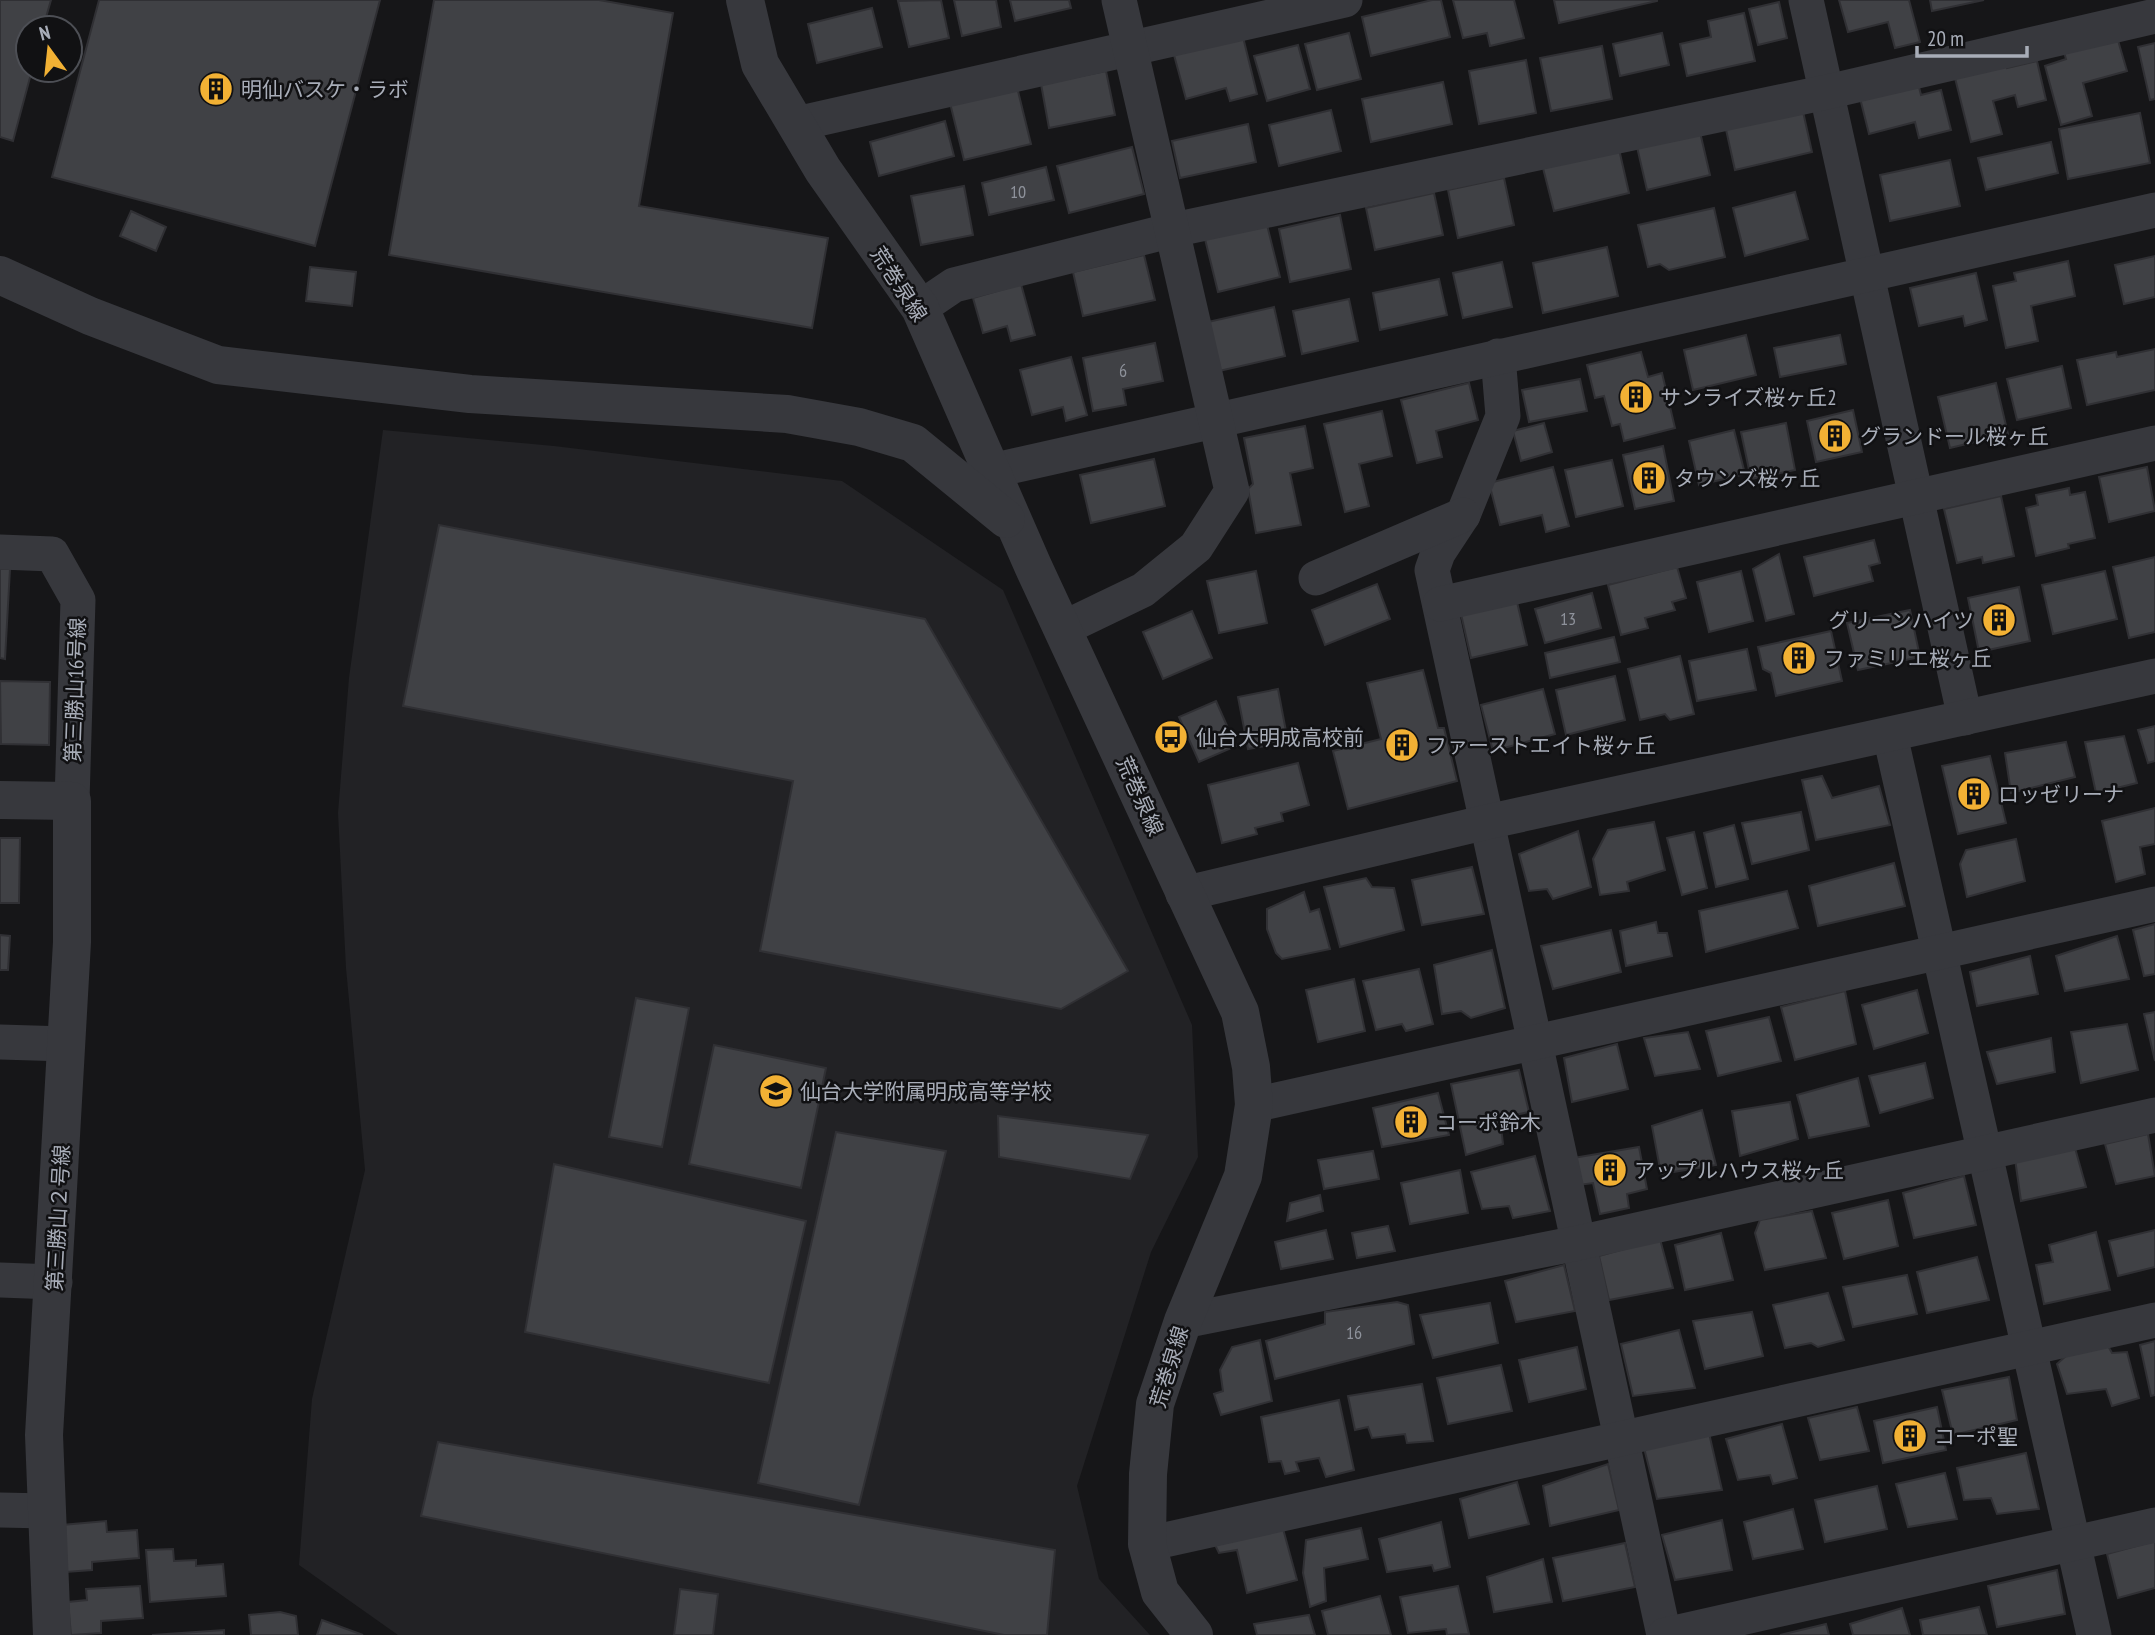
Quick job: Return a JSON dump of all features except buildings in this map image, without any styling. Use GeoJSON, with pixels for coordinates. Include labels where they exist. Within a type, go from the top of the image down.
{"type":"FeatureCollection","features":[{"type":"Feature","properties":{"kind":"street","name":"荒巻泉線"},"geometry":{"type":"LineString","coordinates":[[745,0],[760,64],[831,181],[920,308],[1062,629],[1240,1012],[1251,1067],[1254,1105],[1243,1176],[1182,1321],[1155,1404],[1148,1474],[1147,1544],[1160,1591],[1195,1635]]}},
{"type":"Feature","properties":{"kind":"street"},"geometry":{"type":"LineString","coordinates":[[1062,629],[1143,590],[1196,547],[1232,491],[1218,420],[1119,0]]}},
{"type":"Feature","properties":{"kind":"street"},"geometry":{"type":"LineString","coordinates":[[796,124],[1345,0]]}},
{"type":"Feature","properties":{"kind":"street"},"geometry":{"type":"LineString","coordinates":[[1806,0],[1965,718]]}},
{"type":"Feature","properties":{"kind":"street"},"geometry":{"type":"LineString","coordinates":[[920,308],[954,285],[1173,230],[1827,92],[2117,12],[2155,16]]}},
{"type":"Feature","properties":{"kind":"street"},"geometry":{"type":"LineString","coordinates":[[991,471],[2155,209]]}},
{"type":"Feature","properties":{"kind":"street"},"geometry":{"type":"LineString","coordinates":[[0,275],[90,316],[218,365],[470,394],[787,414],[859,427],[913,443],[1016,527]]}},
{"type":"Feature","properties":{"kind":"street"},"geometry":{"type":"LineString","coordinates":[[1498,356],[1503,416],[1463,515],[1438,553],[1432,570],[1664,1635],[2155,1525]]}},
{"type":"Feature","properties":{"kind":"street"},"geometry":{"type":"LineString","coordinates":[[1440,604],[2155,443]]}},
{"type":"Feature","properties":{"kind":"street"},"geometry":{"type":"LineString","coordinates":[[1317,578],[1463,515]]}},
{"type":"Feature","properties":{"kind":"street","name":"第三勝山16号線"},"geometry":{"type":"LineString","coordinates":[[0,552],[52,554],[78,600],[72,801]]}},
{"type":"Feature","properties":{"kind":"street"},"geometry":{"type":"LineString","coordinates":[[1183,894],[1487,822],[2155,676]]}},
{"type":"Feature","properties":{"kind":"street"},"geometry":{"type":"LineString","coordinates":[[1890,735],[2094,1635]]}},
{"type":"Feature","properties":{"kind":"street"},"geometry":{"type":"LineString","coordinates":[[0,800],[72,801]]}},
{"type":"Feature","properties":{"kind":"street","name":"第三勝山２号線"},"geometry":{"type":"LineString","coordinates":[[52,1635],[44,1436],[55,1282],[72,942],[72,801]]}},
{"type":"Feature","properties":{"kind":"street"},"geometry":{"type":"LineString","coordinates":[[1254,1105],[2155,904]]}},
{"type":"Feature","properties":{"kind":"street"},"geometry":{"type":"LineString","coordinates":[[0,1042],[67,1044]]}},
{"type":"Feature","properties":{"kind":"street"},"geometry":{"type":"LineString","coordinates":[[1182,1321],[1578,1243],[2155,1115]]}},
{"type":"Feature","properties":{"kind":"street"},"geometry":{"type":"LineString","coordinates":[[0,1280],[55,1282]]}},
{"type":"Feature","properties":{"kind":"street"},"geometry":{"type":"LineString","coordinates":[[1147,1544],[2155,1320]]}},
{"type":"Feature","properties":{"kind":"street"},"geometry":{"type":"LineString","coordinates":[[0,1510],[47,1511]]}},
{"type":"Feature","properties":{"kind":"shaded area","name":"仙台大学附属明成高等学校"},"geometry":{"type":"Polygon","coordinates":[[[383,430],[554,446],[842,481],[1003,590],[1192,1025],[1198,1157],[1151,1252],[1077,1486],[1099,1579],[1150,1635],[398,1635],[299,1565],[312,1399],[365,1170],[346,968],[338,813],[349,678],[383,430]]]}},
{"type":"Feature","properties":{"kind":"place","name":"明仙バスケ・ラボ"},"geometry":{"type":"Point","coordinates":[216,89]}},
{"type":"Feature","properties":{"kind":"place","name":"サンライズ桜ヶ丘2"},"geometry":{"type":"Point","coordinates":[1636,397]}},
{"type":"Feature","properties":{"kind":"place","name":"グランドール桜ヶ丘"},"geometry":{"type":"Point","coordinates":[1835,436]}},
{"type":"Feature","properties":{"kind":"place","name":"タウンズ桜ヶ丘"},"geometry":{"type":"Point","coordinates":[1649,478]}},
{"type":"Feature","properties":{"kind":"place","name":"グリーンハイツ"},"geometry":{"type":"Point","coordinates":[1999,620]}},
{"type":"Feature","properties":{"kind":"place","name":"ファミリエ桜ヶ丘"},"geometry":{"type":"Point","coordinates":[1799,658]}},
{"type":"Feature","properties":{"kind":"place","name":"仙台大明成高校前"},"geometry":{"type":"Point","coordinates":[1171,737]}},
{"type":"Feature","properties":{"kind":"place","name":"ファーストエイト桜ヶ丘"},"geometry":{"type":"Point","coordinates":[1402,745]}},
{"type":"Feature","properties":{"kind":"place","name":"ロッゼリーナ"},"geometry":{"type":"Point","coordinates":[1974,794]}},
{"type":"Feature","properties":{"kind":"place","name":"仙台大学附属明成高等学校"},"geometry":{"type":"Point","coordinates":[776,1091]}},
{"type":"Feature","properties":{"kind":"place","name":"コーポ鈴木"},"geometry":{"type":"Point","coordinates":[1411,1122]}},
{"type":"Feature","properties":{"kind":"place","name":"アップルハウス桜ヶ丘"},"geometry":{"type":"Point","coordinates":[1610,1170]}},
{"type":"Feature","properties":{"kind":"place","name":"コーポ聖"},"geometry":{"type":"Point","coordinates":[1910,1436]}}]}
